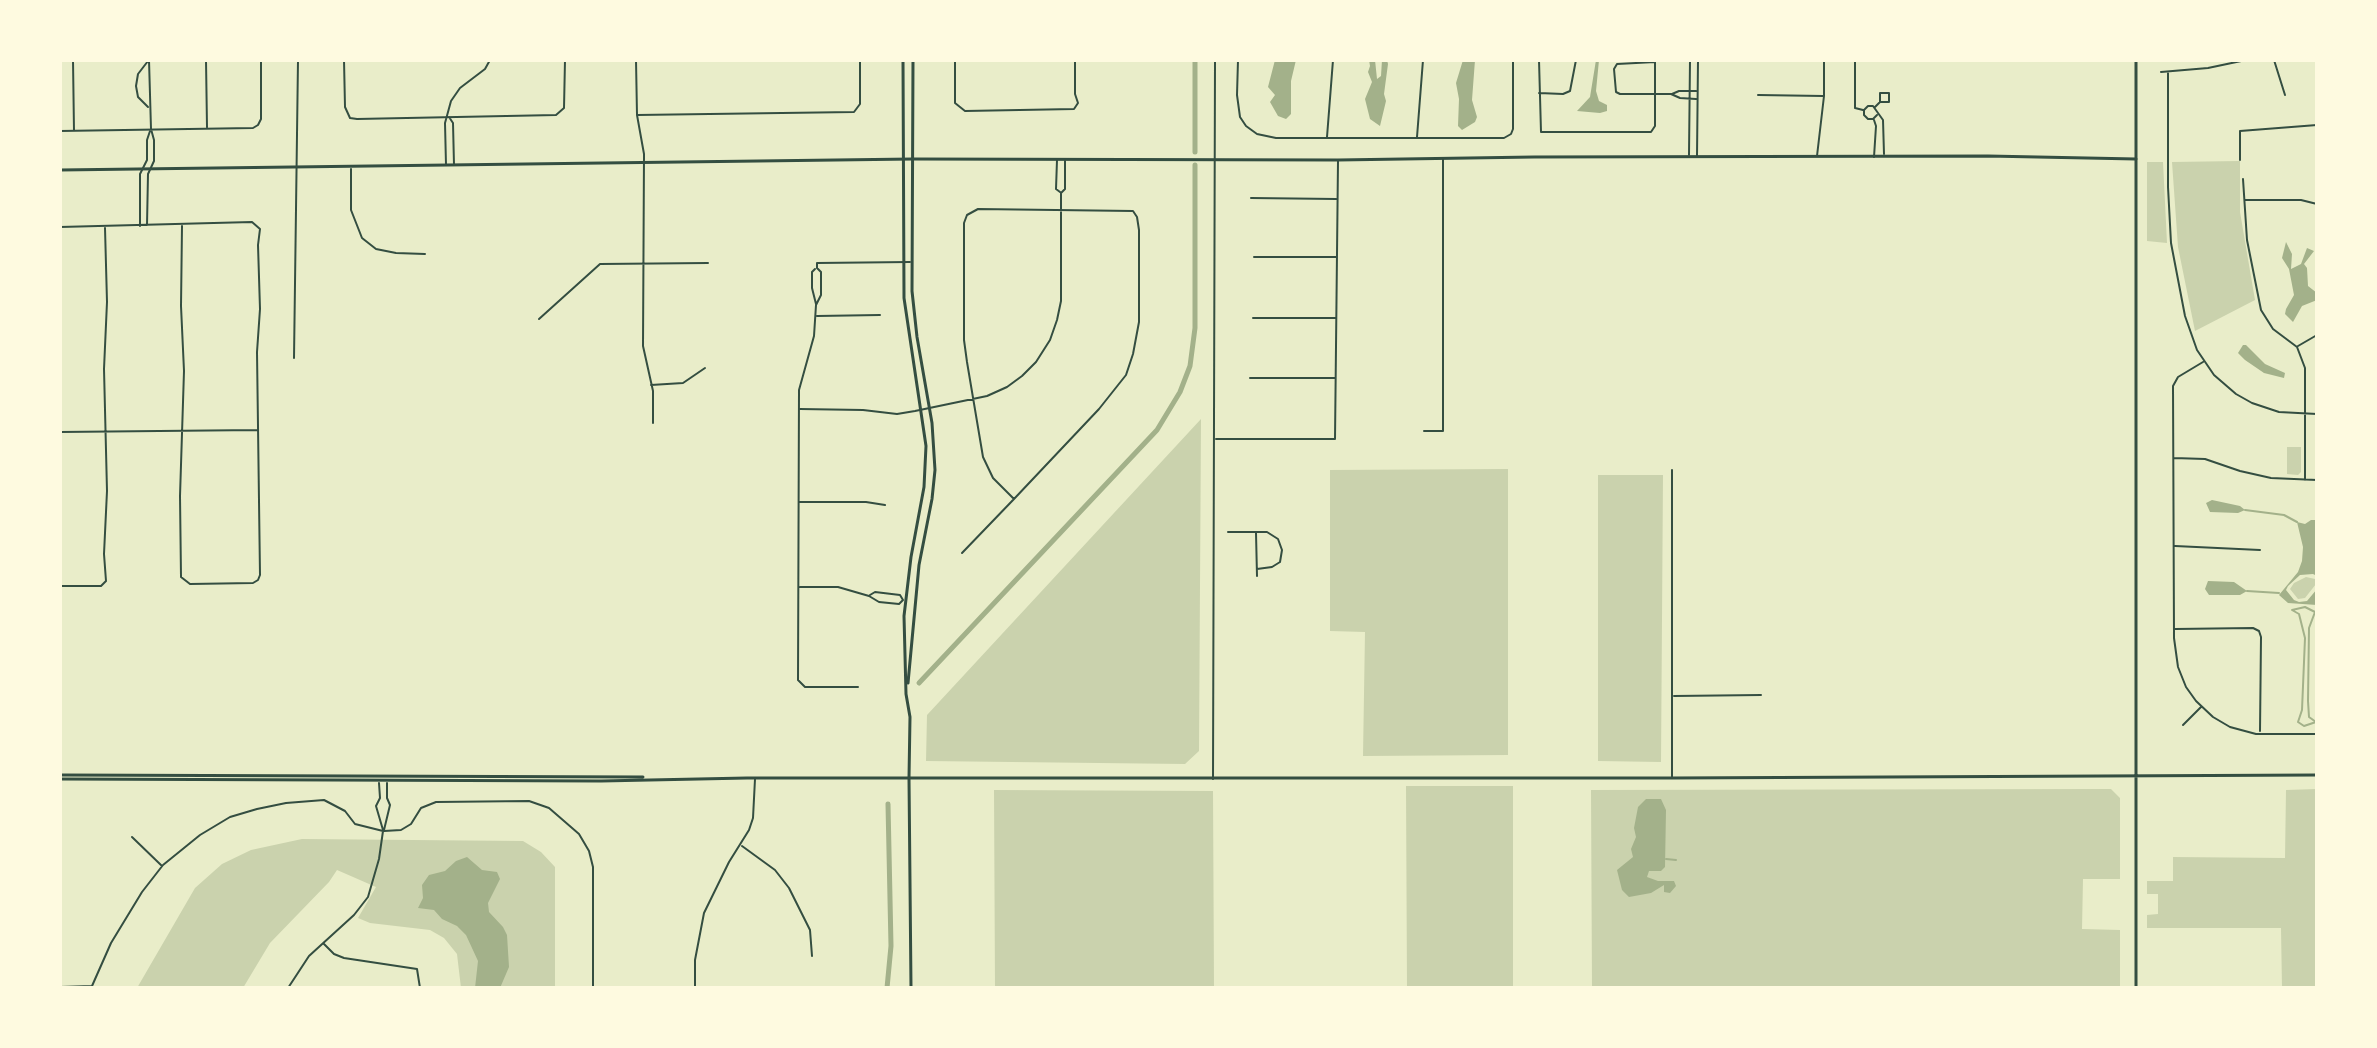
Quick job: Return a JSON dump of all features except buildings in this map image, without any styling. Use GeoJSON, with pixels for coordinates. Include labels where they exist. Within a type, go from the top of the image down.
{"type":"FeatureCollection","features":[{"type":"Feature","properties":{"kind":"main road"},"geometry":{"type":"LineString","coordinates":[[903,60],[903,262],[907,330],[926,446],[925,475],[904,600],[906,694],[910,717],[911,988]]}},
{"type":"Feature","properties":{"kind":"main road"},"geometry":{"type":"LineString","coordinates":[[906,694],[919,565],[934,482],[935,448],[914,320],[911,262],[913,60]]}},
{"type":"Feature","properties":{"kind":"main road"},"geometry":{"type":"LineString","coordinates":[[2136,60],[2136,988]]}},
{"type":"Feature","properties":{"kind":"main road"},"geometry":{"type":"LineString","coordinates":[[60,170],[904,159],[2136,159]]}},
{"type":"Feature","properties":{"kind":"main road"},"geometry":{"type":"LineString","coordinates":[[60,777],[601,775],[667,778],[1213,779],[2317,775]]}},
{"type":"Feature","properties":{"kind":"main road"},"geometry":{"type":"LineString","coordinates":[[60,777],[379,781],[667,778]]}},
{"type":"Feature","properties":{"kind":"street"},"geometry":{"type":"LineString","coordinates":[[73,60],[74,131]]}},
{"type":"Feature","properties":{"kind":"street"},"geometry":{"type":"LineString","coordinates":[[147,226],[148,174],[154,140],[148,60]]}},
{"type":"Feature","properties":{"kind":"street"},"geometry":{"type":"LineString","coordinates":[[148,60],[138,74],[136,86],[138,97],[150,108]]}},
{"type":"Feature","properties":{"kind":"street"},"geometry":{"type":"LineString","coordinates":[[206,60],[207,129]]}},
{"type":"Feature","properties":{"kind":"street"},"geometry":{"type":"LineString","coordinates":[[60,131],[246,129],[258,125],[262,114],[261,60]]}},
{"type":"Feature","properties":{"kind":"street"},"geometry":{"type":"LineString","coordinates":[[294,358],[298,60]]}},
{"type":"Feature","properties":{"kind":"street"},"geometry":{"type":"LineString","coordinates":[[344,60],[346,113],[350,118],[357,119],[551,116],[561,113],[564,103],[565,60]]}},
{"type":"Feature","properties":{"kind":"street"},"geometry":{"type":"LineString","coordinates":[[446,165],[445,123],[454,96],[485,69],[490,60]]}},
{"type":"Feature","properties":{"kind":"street"},"geometry":{"type":"LineString","coordinates":[[636,60],[637,115],[643,136],[644,162],[643,346],[651,385],[653,423]]}},
{"type":"Feature","properties":{"kind":"street"},"geometry":{"type":"LineString","coordinates":[[637,115],[854,112],[860,104],[860,60]]}},
{"type":"Feature","properties":{"kind":"street"},"geometry":{"type":"LineString","coordinates":[[955,60],[958,107],[965,111],[1074,109],[1078,103],[1075,60]]}},
{"type":"Feature","properties":{"kind":"street"},"geometry":{"type":"LineString","coordinates":[[1213,779],[1215,60]]}},
{"type":"Feature","properties":{"kind":"street"},"geometry":{"type":"LineString","coordinates":[[1238,60],[1238,109],[1246,126],[1269,137],[1327,138],[1504,138],[1511,134],[1513,60]]}},
{"type":"Feature","properties":{"kind":"street"},"geometry":{"type":"LineString","coordinates":[[1327,138],[1333,60]]}},
{"type":"Feature","properties":{"kind":"street"},"geometry":{"type":"LineString","coordinates":[[1417,138],[1423,60]]}},
{"type":"Feature","properties":{"kind":"street"},"geometry":{"type":"LineString","coordinates":[[1539,60],[1541,132],[1651,132],[1655,126],[1655,94],[1655,61],[1620,62],[1614,69],[1614,85],[1620,94],[1655,94],[1671,94],[1696,91]]}},
{"type":"Feature","properties":{"kind":"street"},"geometry":{"type":"LineString","coordinates":[[1539,93],[1563,94],[1570,91],[1576,60]]}},
{"type":"Feature","properties":{"kind":"street"},"geometry":{"type":"LineString","coordinates":[[1689,157],[1690,60]]}},
{"type":"Feature","properties":{"kind":"street"},"geometry":{"type":"LineString","coordinates":[[1696,157],[1698,60]]}},
{"type":"Feature","properties":{"kind":"street"},"geometry":{"type":"LineString","coordinates":[[1817,157],[1824,96],[1824,60]]}},
{"type":"Feature","properties":{"kind":"street"},"geometry":{"type":"LineString","coordinates":[[1855,60],[1855,108],[1864,110]]}},
{"type":"Feature","properties":{"kind":"street"},"geometry":{"type":"LineString","coordinates":[[2161,72],[2208,68],[2246,60]]}},
{"type":"Feature","properties":{"kind":"street"},"geometry":{"type":"LineString","coordinates":[[2274,60],[2285,95]]}},
{"type":"Feature","properties":{"kind":"street"},"geometry":{"type":"LineString","coordinates":[[2168,72],[2171,243],[2188,325],[2203,362],[2225,386],[2252,403],[2279,412],[2317,414]]}},
{"type":"Feature","properties":{"kind":"street"},"geometry":{"type":"LineString","coordinates":[[1671,94],[1696,99]]}},
{"type":"Feature","properties":{"kind":"street"},"geometry":{"type":"LineString","coordinates":[[1758,95],[1824,96]]}},
{"type":"Feature","properties":{"kind":"street"},"geometry":{"type":"LineString","coordinates":[[1875,107],[1880,102]]}},
{"type":"Feature","properties":{"kind":"street"},"geometry":{"type":"LineString","coordinates":[[1864,110],[1868,106],[1875,107]]}},
{"type":"Feature","properties":{"kind":"street"},"geometry":{"type":"LineString","coordinates":[[1875,107],[1877,115],[1883,120],[1884,157]]}},
{"type":"Feature","properties":{"kind":"street"},"geometry":{"type":"LineString","coordinates":[[1864,110],[1866,118],[1873,119]]}},
{"type":"Feature","properties":{"kind":"street"},"geometry":{"type":"LineString","coordinates":[[1873,119],[1877,115]]}},
{"type":"Feature","properties":{"kind":"street"},"geometry":{"type":"LineString","coordinates":[[448,116],[453,123],[454,165]]}},
{"type":"Feature","properties":{"kind":"street"},"geometry":{"type":"LineString","coordinates":[[1873,119],[1876,126],[1874,157]]}},
{"type":"Feature","properties":{"kind":"street"},"geometry":{"type":"LineString","coordinates":[[2240,160],[2240,131],[2317,125]]}},
{"type":"Feature","properties":{"kind":"street"},"geometry":{"type":"LineString","coordinates":[[140,226],[140,174],[144,168],[151,129]]}},
{"type":"Feature","properties":{"kind":"street"},"geometry":{"type":"LineString","coordinates":[[1424,431],[1443,431],[1443,158]]}},
{"type":"Feature","properties":{"kind":"street"},"geometry":{"type":"LineString","coordinates":[[1057,159],[1056,189],[1061,193]]}},
{"type":"Feature","properties":{"kind":"street"},"geometry":{"type":"LineString","coordinates":[[799,409],[897,414],[974,399],[1007,387],[1022,376],[1036,362],[1050,340],[1061,301],[1061,193],[1065,189],[1065,159]]}},
{"type":"Feature","properties":{"kind":"street"},"geometry":{"type":"LineString","coordinates":[[1216,439],[1335,439],[1338,160]]}},
{"type":"Feature","properties":{"kind":"street"},"geometry":{"type":"LineString","coordinates":[[351,166],[351,210],[362,238],[376,249],[425,254]]}},
{"type":"Feature","properties":{"kind":"street"},"geometry":{"type":"LineString","coordinates":[[1056,178],[1065,178]]}},
{"type":"Feature","properties":{"kind":"street"},"geometry":{"type":"LineString","coordinates":[[2243,179],[2250,255],[2261,310],[2273,329],[2297,347],[2305,368],[2305,480]]}},
{"type":"Feature","properties":{"kind":"street"},"geometry":{"type":"LineString","coordinates":[[1251,198],[1338,199]]}},
{"type":"Feature","properties":{"kind":"street"},"geometry":{"type":"LineString","coordinates":[[2244,200],[2301,200],[2317,204]]}},
{"type":"Feature","properties":{"kind":"street"},"geometry":{"type":"LineString","coordinates":[[962,553],[1014,499],[1099,409],[1126,375],[1139,322],[1139,222],[1133,211],[978,209],[967,215],[964,223],[964,340],[986,467],[1014,499]]}},
{"type":"Feature","properties":{"kind":"street"},"geometry":{"type":"LineString","coordinates":[[60,227],[252,222],[258,225],[258,580],[249,583],[190,584],[181,577],[182,226]]}},
{"type":"Feature","properties":{"kind":"street"},"geometry":{"type":"LineString","coordinates":[[60,586],[101,586],[106,581],[105,227]]}},
{"type":"Feature","properties":{"kind":"street"},"geometry":{"type":"LineString","coordinates":[[1254,257],[1337,257]]}},
{"type":"Feature","properties":{"kind":"street"},"geometry":{"type":"LineString","coordinates":[[816,305],[812,295],[812,272],[817,268],[817,263],[911,262]]}},
{"type":"Feature","properties":{"kind":"street"},"geometry":{"type":"LineString","coordinates":[[539,319],[600,264],[708,263]]}},
{"type":"Feature","properties":{"kind":"street"},"geometry":{"type":"LineString","coordinates":[[817,268],[821,272],[822,289],[816,305],[814,336],[799,390],[800,685],[858,687]]}},
{"type":"Feature","properties":{"kind":"street"},"geometry":{"type":"LineString","coordinates":[[816,316],[880,315]]}},
{"type":"Feature","properties":{"kind":"street"},"geometry":{"type":"LineString","coordinates":[[1253,318],[1337,318]]}},
{"type":"Feature","properties":{"kind":"street"},"geometry":{"type":"LineString","coordinates":[[2297,347],[2317,335]]}},
{"type":"Feature","properties":{"kind":"street"},"geometry":{"type":"LineString","coordinates":[[2203,362],[2174,383],[2174,648],[2181,676],[2201,707],[2230,727],[2260,734],[2317,734]]}},
{"type":"Feature","properties":{"kind":"street"},"geometry":{"type":"LineString","coordinates":[[651,385],[683,383],[705,368]]}},
{"type":"Feature","properties":{"kind":"street"},"geometry":{"type":"LineString","coordinates":[[1250,378],[1336,378]]}},
{"type":"Feature","properties":{"kind":"street"},"geometry":{"type":"LineString","coordinates":[[60,432],[258,430]]}},
{"type":"Feature","properties":{"kind":"street"},"geometry":{"type":"LineString","coordinates":[[2174,458],[2205,459],[2259,476],[2317,480]]}},
{"type":"Feature","properties":{"kind":"street"},"geometry":{"type":"LineString","coordinates":[[1672,470],[1672,778]]}},
{"type":"Feature","properties":{"kind":"street"},"geometry":{"type":"LineString","coordinates":[[798,502],[885,505]]}},
{"type":"Feature","properties":{"kind":"street"},"geometry":{"type":"LineString","coordinates":[[1228,532],[1256,532],[1274,536],[1281,543],[1282,557],[1277,565],[1257,569]]}},
{"type":"Feature","properties":{"kind":"street"},"geometry":{"type":"LineString","coordinates":[[1256,532],[1257,576]]}},
{"type":"Feature","properties":{"kind":"street"},"geometry":{"type":"LineString","coordinates":[[2174,546],[2260,550]]}},
{"type":"Feature","properties":{"kind":"street"},"geometry":{"type":"LineString","coordinates":[[798,587],[838,587],[869,596],[875,602],[899,604],[904,600],[900,595],[875,592],[869,596]]}},
{"type":"Feature","properties":{"kind":"street"},"geometry":{"type":"LineString","coordinates":[[887,603],[888,594]]}},
{"type":"Feature","properties":{"kind":"street"},"geometry":{"type":"LineString","coordinates":[[2174,629],[2253,628],[2259,631],[2260,734]]}},
{"type":"Feature","properties":{"kind":"street"},"geometry":{"type":"LineString","coordinates":[[1672,696],[1761,695]]}},
{"type":"Feature","properties":{"kind":"street"},"geometry":{"type":"LineString","coordinates":[[2183,725],[2201,707]]}},
{"type":"Feature","properties":{"kind":"street"},"geometry":{"type":"LineString","coordinates":[[379,775],[380,798],[376,806],[381,831]]}},
{"type":"Feature","properties":{"kind":"street"},"geometry":{"type":"LineString","coordinates":[[288,988],[309,956],[354,915],[368,897],[375,878],[381,831],[390,805],[386,775]]}},
{"type":"Feature","properties":{"kind":"street"},"geometry":{"type":"LineString","coordinates":[[695,988],[696,951],[704,913],[753,818],[755,778]]}},
{"type":"Feature","properties":{"kind":"street"},"geometry":{"type":"LineString","coordinates":[[60,987],[92,986],[111,943],[142,892],[162,866],[183,847],[230,817],[286,803],[324,800],[345,811],[355,824],[381,831],[401,830],[411,824],[421,808],[436,802],[529,801],[549,808],[579,834],[589,851],[593,867],[593,988]]}},
{"type":"Feature","properties":{"kind":"street"},"geometry":{"type":"LineString","coordinates":[[132,837],[162,866]]}},
{"type":"Feature","properties":{"kind":"street"},"geometry":{"type":"LineString","coordinates":[[741,846],[775,870],[789,888],[810,930],[812,956]]}},
{"type":"Feature","properties":{"kind":"street"},"geometry":{"type":"LineString","coordinates":[[324,944],[334,954],[344,958],[417,969],[420,988]]}},
{"type":"Feature","properties":{"kind":"shaded area"},"geometry":{"type":"Polygon","coordinates":[[[1275,60],[1296,60],[1291,81],[1291,114],[1286,119],[1278,116],[1270,102],[1275,95],[1268,87],[1275,60]]]}},
{"type":"Feature","properties":{"kind":"shaded area"},"geometry":{"type":"Polygon","coordinates":[[[1369,60],[1375,60],[1377,79],[1381,76],[1382,60],[1387,60],[1388,64],[1386,101],[1380,126],[1370,119],[1365,99],[1372,82],[1368,72],[1369,60]]]}},
{"type":"Feature","properties":{"kind":"shaded area"},"geometry":{"type":"Polygon","coordinates":[[[1463,60],[1475,60],[1472,100],[1477,117],[1475,122],[1462,130],[1458,126],[1456,83],[1463,60]]]}},
{"type":"Feature","properties":{"kind":"shaded area"},"geometry":{"type":"Polygon","coordinates":[[[1596,60],[1599,60],[1596,91],[1599,101],[1607,105],[1607,111],[1577,111],[1590,97],[1596,60]]]}},
{"type":"Feature","properties":{"kind":"shaded area"},"geometry":{"type":"Polygon","coordinates":[[[2240,161],[2240,212],[2255,300],[2195,331],[2178,247],[2172,162],[2240,161]]]}},
{"type":"Feature","properties":{"kind":"shaded area"},"geometry":{"type":"Polygon","coordinates":[[[2147,162],[2163,162],[2167,243],[2147,241],[2147,162]]]}},
{"type":"Feature","properties":{"kind":"shaded area"},"geometry":{"type":"Polygon","coordinates":[[[2286,242],[2292,254],[2291,269],[2301,264],[2307,248],[2314,251],[2304,264],[2308,286],[2317,293],[2317,300],[2302,306],[2293,322],[2285,314],[2294,295],[2289,269],[2282,258],[2286,242]]]}},
{"type":"Feature","properties":{"kind":"shaded area"},"geometry":{"type":"Polygon","coordinates":[[[2243,345],[2265,364],[2285,373],[2284,378],[2264,373],[2245,360],[2238,353],[2243,345]]]}},
{"type":"Feature","properties":{"kind":"shaded area"},"geometry":{"type":"Polygon","coordinates":[[[1201,419],[1199,751],[1185,764],[926,761],[927,715],[1201,419]]]}},
{"type":"Feature","properties":{"kind":"shaded area"},"geometry":{"type":"Polygon","coordinates":[[[2287,447],[2301,447],[2301,472],[2298,475],[2287,474],[2287,447]]]}},
{"type":"Feature","properties":{"kind":"shaded area"},"geometry":{"type":"Polygon","coordinates":[[[1508,469],[1508,755],[1363,756],[1365,632],[1330,631],[1330,470],[1508,469]]]}},
{"type":"Feature","properties":{"kind":"shaded area"},"geometry":{"type":"Polygon","coordinates":[[[1598,475],[1663,475],[1661,762],[1598,761],[1598,475]]]}},
{"type":"Feature","properties":{"kind":"shaded area"},"geometry":{"type":"Polygon","coordinates":[[[2212,500],[2245,510],[2238,513],[2210,512],[2206,503],[2212,500]]]}},
{"type":"Feature","properties":{"kind":"shaded area"},"geometry":{"type":"Polygon","coordinates":[[[2317,520],[2317,576],[2300,575],[2286,590],[2299,602],[2307,601],[2317,589],[2317,605],[2288,603],[2279,595],[2298,572],[2302,561],[2303,547],[2297,522],[2305,524],[2317,520]]]}},
{"type":"Feature","properties":{"kind":"shaded area"},"geometry":{"type":"Polygon","coordinates":[[[2306,577],[2315,579],[2316,584],[2305,598],[2298,599],[2290,589],[2306,577]]]}},
{"type":"Feature","properties":{"kind":"shaded area"},"geometry":{"type":"Polygon","coordinates":[[[2208,581],[2234,582],[2247,591],[2240,595],[2209,595],[2205,589],[2208,581]]]}},
{"type":"Feature","properties":{"kind":"shaded area"},"geometry":{"type":"Polygon","coordinates":[[[1406,786],[1513,786],[1513,988],[1407,988],[1406,786]]]}},
{"type":"Feature","properties":{"kind":"shaded area"},"geometry":{"type":"Polygon","coordinates":[[[2111,789],[2120,798],[2120,879],[2083,879],[2082,929],[2120,930],[2120,988],[1592,988],[1591,790],[2111,789]]]}},
{"type":"Feature","properties":{"kind":"shaded area"},"geometry":{"type":"Polygon","coordinates":[[[2317,789],[2317,988],[2282,988],[2281,928],[2147,928],[2147,915],[2158,914],[2158,894],[2147,894],[2147,881],[2173,881],[2173,857],[2285,858],[2286,790],[2317,789]]]}},
{"type":"Feature","properties":{"kind":"shaded area"},"geometry":{"type":"Polygon","coordinates":[[[994,790],[1213,791],[1214,988],[995,988],[994,790]]]}},
{"type":"Feature","properties":{"kind":"shaded area"},"geometry":{"type":"Polygon","coordinates":[[[1646,799],[1661,799],[1666,810],[1665,867],[1661,871],[1649,871],[1647,877],[1674,881],[1676,886],[1670,893],[1664,892],[1664,885],[1651,893],[1629,897],[1622,890],[1617,870],[1633,857],[1631,849],[1636,837],[1634,828],[1638,807],[1646,799]]]}},
{"type":"Feature","properties":{"kind":"shaded area"},"geometry":{"type":"Polygon","coordinates":[[[302,839],[523,841],[541,852],[555,867],[555,988],[461,988],[457,954],[444,938],[430,930],[370,923],[358,918],[376,887],[337,870],[270,943],[243,988],[137,988],[195,888],[222,864],[251,850],[302,839]]]}},
{"type":"Feature","properties":{"kind":"shaded area"},"geometry":{"type":"Polygon","coordinates":[[[467,857],[482,870],[497,872],[500,879],[488,903],[489,912],[507,935],[509,967],[500,988],[475,988],[478,961],[466,935],[434,910],[418,908],[423,898],[422,885],[429,875],[445,871],[456,861],[467,857]]]}},
{"type":"Feature","properties":{"kind":"waterway"},"geometry":{"type":"LineString","coordinates":[[1195,60],[1195,152]]}},
{"type":"Feature","properties":{"kind":"waterway"},"geometry":{"type":"LineString","coordinates":[[919,683],[1157,430],[1180,392],[1190,366],[1195,328],[1195,165]]}},
{"type":"Feature","properties":{"kind":"waterway"},"geometry":{"type":"LineString","coordinates":[[2245,510],[2284,515],[2297,522]]}},
{"type":"Feature","properties":{"kind":"waterway"},"geometry":{"type":"LineString","coordinates":[[2247,591],[2279,593]]}},
{"type":"Feature","properties":{"kind":"waterway"},"geometry":{"type":"LineString","coordinates":[[2305,607],[2315,612],[2309,628],[2308,701],[2309,717],[2316,722],[2304,726],[2298,722],[2302,710],[2305,638],[2299,614],[2292,610],[2305,607]]}},
{"type":"Feature","properties":{"kind":"waterway"},"geometry":{"type":"LineString","coordinates":[[887,988],[891,946],[888,804]]}},
{"type":"Feature","properties":{"kind":"waterway"},"geometry":{"type":"LineString","coordinates":[[1666,859],[1676,860]]}}]}
